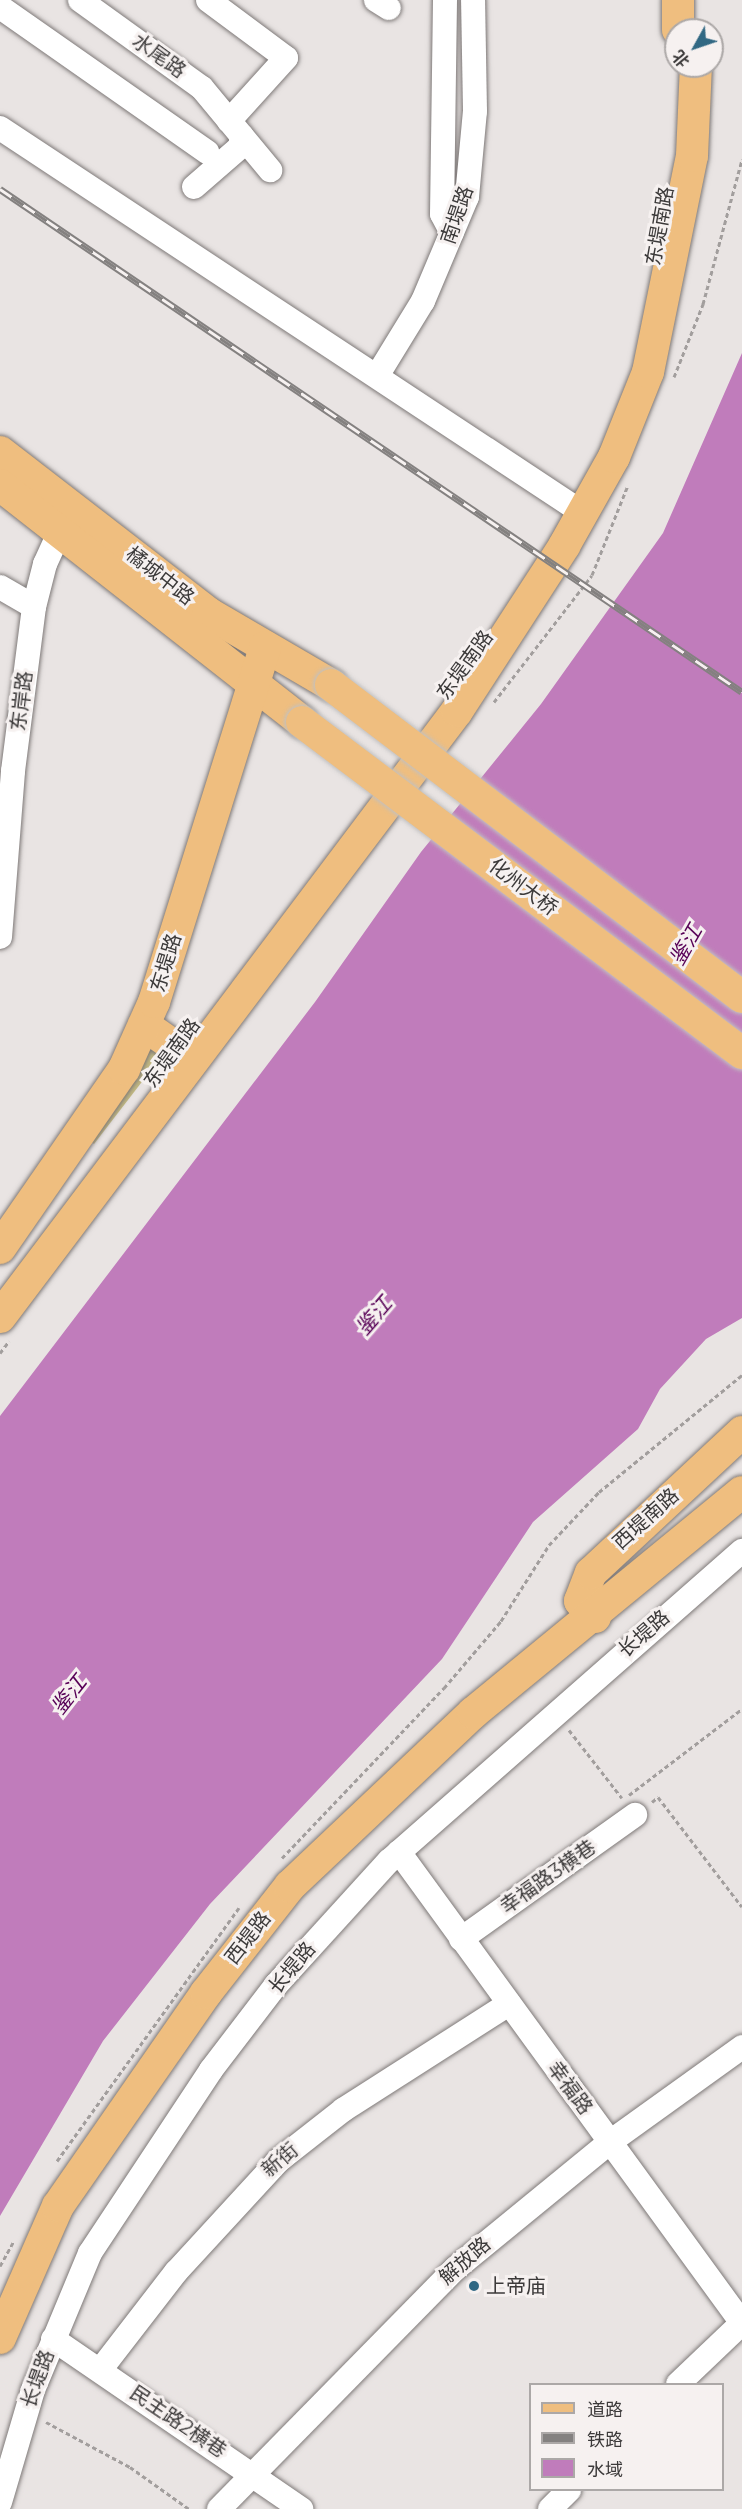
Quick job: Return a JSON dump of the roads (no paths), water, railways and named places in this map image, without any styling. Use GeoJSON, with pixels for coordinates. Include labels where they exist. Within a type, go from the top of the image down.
{"type":"FeatureCollection","features":[{"type":"Feature","properties":{"kind":"main road"},"geometry":{"type":"LineString","coordinates":[[678,0],[678,18]]}},
{"type":"Feature","properties":{"kind":"main road"},"geometry":{"type":"LineString","coordinates":[[698,0],[698,18]]}},
{"type":"Feature","properties":{"kind":"main road","name":"东堤南路"},"geometry":{"type":"LineString","coordinates":[[90,1182],[457,711],[511,634],[574,507],[629,366],[673,154],[676,78]]}},
{"type":"Feature","properties":{"kind":"main road","name":"东堤南路"},"geometry":{"type":"LineString","coordinates":[[90,1182],[175,1047],[441,699],[574,507],[614,457],[648,372],[692,156],[695,78]]}},
{"type":"Feature","properties":{"kind":"main road","name":"橘城中路"},"geometry":{"type":"LineString","coordinates":[[0,452],[65,519],[245,677],[302,722]]}},
{"type":"Feature","properties":{"kind":"main road","name":"橘城中路"},"geometry":{"type":"LineString","coordinates":[[0,485],[65,519],[208,613],[330,685],[742,997]]}},
{"type":"Feature","properties":{"kind":"main road","name":"东堤路"},"geometry":{"type":"LineString","coordinates":[[0,1248],[86,1096],[135,995],[257,642]]}},
{"type":"Feature","properties":{"kind":"main road","name":"东堤路"},"geometry":{"type":"LineString","coordinates":[[0,1215],[36,1182],[102,1107],[144,1025],[245,677]]}},
{"type":"Feature","properties":{"kind":"main road","name":"化州大桥"},"geometry":{"type":"LineString","coordinates":[[302,722],[742,1053]]}},
{"type":"Feature","properties":{"kind":"main road"},"geometry":{"type":"LineString","coordinates":[[144,1025],[175,1047]]}},
{"type":"Feature","properties":{"kind":"main road"},"geometry":{"type":"LineString","coordinates":[[36,1182],[90,1182]]}},
{"type":"Feature","properties":{"kind":"main road"},"geometry":{"type":"LineString","coordinates":[[0,1317],[90,1182]]}},
{"type":"Feature","properties":{"kind":"main road","name":"西堤南路"},"geometry":{"type":"LineString","coordinates":[[595,1617],[580,1601],[591,1573],[742,1432]]}},
{"type":"Feature","properties":{"kind":"main road","name":"西堤路"},"geometry":{"type":"LineString","coordinates":[[0,2338],[58,2206],[166,2048],[271,1908],[348,1827],[473,1713],[595,1617],[742,1492]]}},
{"type":"Feature","properties":{"kind":"street","name":"水尾路"},"geometry":{"type":"LineString","coordinates":[[80,0],[186,74],[270,170]]}},
{"type":"Feature","properties":{"kind":"street"},"geometry":{"type":"LineString","coordinates":[[194,187],[240,147],[235,128],[266,87],[285,55],[208,0]]}},
{"type":"Feature","properties":{"kind":"street"},"geometry":{"type":"LineString","coordinates":[[445,0],[442,214],[452,233]]}},
{"type":"Feature","properties":{"kind":"street","name":"南堤路"},"geometry":{"type":"LineString","coordinates":[[377,376],[406,333],[467,197],[471,166],[473,0]]}},
{"type":"Feature","properties":{"kind":"street"},"geometry":{"type":"LineString","coordinates":[[0,7],[207,152]]}},
{"type":"Feature","properties":{"kind":"street"},"geometry":{"type":"LineString","coordinates":[[0,128],[574,507]]}},
{"type":"Feature","properties":{"kind":"street","name":"东岸路"},"geometry":{"type":"LineString","coordinates":[[0,937],[7,761],[34,607],[65,519]]}},
{"type":"Feature","properties":{"kind":"street"},"geometry":{"type":"LineString","coordinates":[[0,587],[34,607]]}},
{"type":"Feature","properties":{"kind":"street","name":"长堤路"},"geometry":{"type":"LineString","coordinates":[[0,2502],[22,2427],[53,2339],[90,2253],[211,2070],[276,1985],[399,1852],[555,1712],[742,1551]]}},
{"type":"Feature","properties":{"kind":"street","name":"幸福路3横巷"},"geometry":{"type":"LineString","coordinates":[[461,1939],[629,1807]]}},
{"type":"Feature","properties":{"kind":"street","name":"幸福路"},"geometry":{"type":"LineString","coordinates":[[399,1852],[742,2323]]}},
{"type":"Feature","properties":{"kind":"street","name":"新街"},"geometry":{"type":"LineString","coordinates":[[101,2369],[199,2245],[278,2161],[343,2110],[509,2004]]}},
{"type":"Feature","properties":{"kind":"street","name":"解放路"},"geometry":{"type":"LineString","coordinates":[[219,2509],[456,2268],[610,2142],[742,2047]]}},
{"type":"Feature","properties":{"kind":"street"},"geometry":{"type":"LineString","coordinates":[[680,2383],[742,2323]]}},
{"type":"Feature","properties":{"kind":"street","name":"民主路2横巷"},"geometry":{"type":"LineString","coordinates":[[53,2339],[101,2369],[301,2509]]}},
{"type":"Feature","properties":{"kind":"water","name":"鉴江"},"geometry":{"type":"Polygon","coordinates":[[[742,353],[742,1318],[706,1339],[660,1389],[638,1429],[533,1522],[442,1659],[210,1904],[103,2041],[0,2216],[0,1416],[315,1002],[421,852],[541,704],[663,533],[742,353]]]}},
{"type":"Feature","properties":{"kind":"railway"},"geometry":{"type":"LineString","coordinates":[[0,189],[742,692]]}},
{"type":"Feature","properties":{"kind":"place","name":"上帝庙"},"geometry":{"type":"Point","coordinates":[474,2286]}}]}
